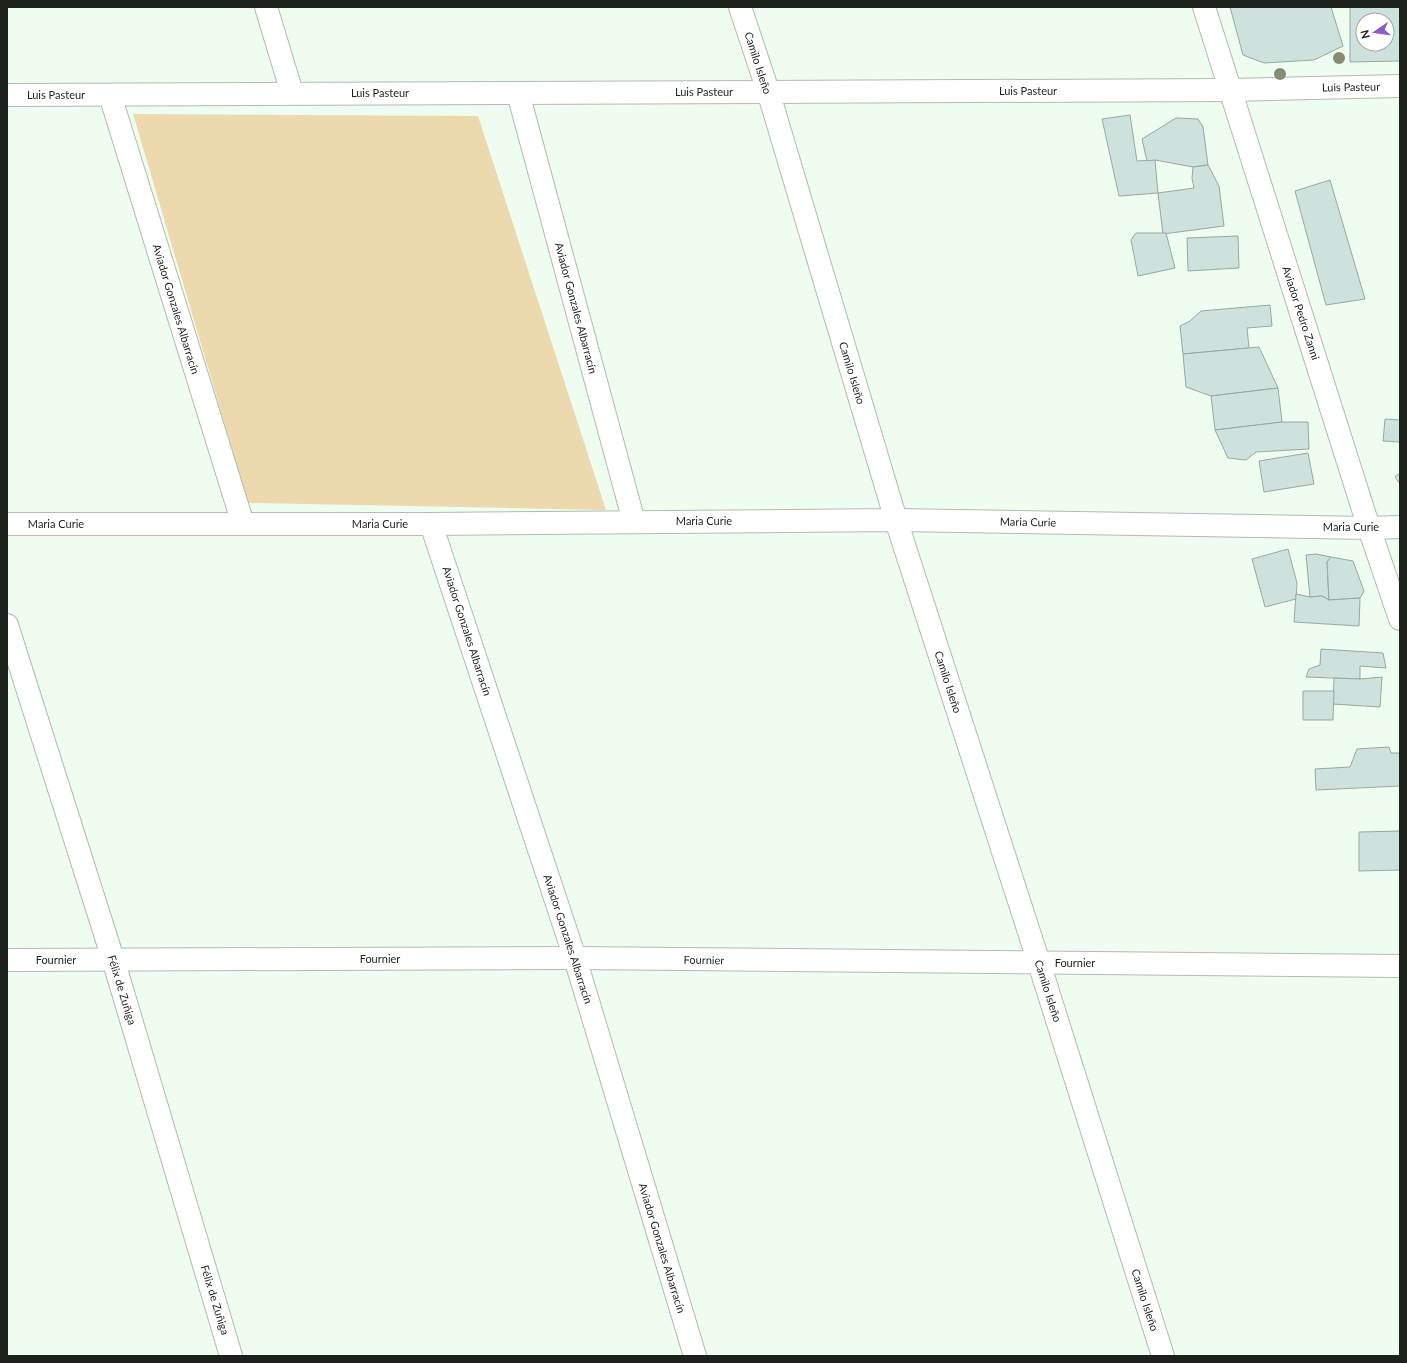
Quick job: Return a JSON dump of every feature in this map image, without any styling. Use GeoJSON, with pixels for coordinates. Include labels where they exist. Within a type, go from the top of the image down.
{"type":"FeatureCollection","features":[{"type":"Feature","properties":{"kind":"street"},"geometry":{"type":"LineString","coordinates":[[266,7],[292,93]]}},
{"type":"Feature","properties":{"kind":"street","name":"Camilo Isleño"},"geometry":{"type":"LineString","coordinates":[[740,7],[768,91],[896,520],[1039,963],[1163,1356]]}},
{"type":"Feature","properties":{"kind":"street","name":"Aviador Pedro Zanni"},"geometry":{"type":"LineString","coordinates":[[1204,7],[1369,528],[1400,619]]}},
{"type":"Feature","properties":{"kind":"street","name":"Luis Pasteur"},"geometry":{"type":"LineString","coordinates":[[7,95],[1231,90],[1400,86]]}},
{"type":"Feature","properties":{"kind":"street","name":"Aviador Gonzales Albarracín"},"geometry":{"type":"LineString","coordinates":[[518,93],[634,522]]}},
{"type":"Feature","properties":{"kind":"street","name":"Aviador Gonzales Albarracín"},"geometry":{"type":"LineString","coordinates":[[110,95],[243,524]]}},
{"type":"Feature","properties":{"kind":"street","name":"Maria Curie"},"geometry":{"type":"LineString","coordinates":[[7,524],[431,524],[896,520],[1369,528],[1400,527]]}},
{"type":"Feature","properties":{"kind":"street","name":"Aviador Gonzales Albarracín"},"geometry":{"type":"LineString","coordinates":[[431,524],[575,958],[695,1356]]}},
{"type":"Feature","properties":{"kind":"street","name":"Félix de Zuñiga"},"geometry":{"type":"LineString","coordinates":[[7,625],[113,960],[231,1356]]}},
{"type":"Feature","properties":{"kind":"street","name":"Fournier"},"geometry":{"type":"LineString","coordinates":[[7,960],[575,958],[1400,966]]}},
{"type":"Feature","properties":{"kind":"shaded area"},"geometry":{"type":"Polygon","coordinates":[[[133,114],[478,116],[606,510],[248,503],[133,114]]]}},
{"type":"Feature","properties":{"kind":"building"},"geometry":{"type":"Polygon","coordinates":[[[1230,7],[1331,7],[1343,46],[1314,60],[1264,63],[1243,55],[1230,7]]]}},
{"type":"Feature","properties":{"kind":"building"},"geometry":{"type":"Polygon","coordinates":[[[1350,7],[1400,7],[1400,61],[1350,62],[1350,7]]]}},
{"type":"Feature","properties":{"kind":"building"},"geometry":{"type":"Polygon","coordinates":[[[1130,115],[1137,161],[1155,160],[1158,193],[1119,196],[1102,119],[1130,115]]]}},
{"type":"Feature","properties":{"kind":"building"},"geometry":{"type":"Polygon","coordinates":[[[1176,118],[1198,119],[1203,127],[1208,165],[1193,167],[1155,160],[1147,161],[1142,139],[1176,118]]]}},
{"type":"Feature","properties":{"kind":"building"},"geometry":{"type":"Polygon","coordinates":[[[1208,165],[1219,186],[1224,226],[1163,234],[1158,193],[1194,188],[1192,178],[1193,167],[1208,165]]]}},
{"type":"Feature","properties":{"kind":"building"},"geometry":{"type":"Polygon","coordinates":[[[1330,180],[1365,299],[1326,305],[1295,191],[1330,180]]]}},
{"type":"Feature","properties":{"kind":"building"},"geometry":{"type":"Polygon","coordinates":[[[1136,233],[1166,233],[1175,268],[1138,276],[1131,240],[1136,233]]]}},
{"type":"Feature","properties":{"kind":"building"},"geometry":{"type":"Polygon","coordinates":[[[1238,236],[1239,268],[1188,271],[1187,238],[1238,236]]]}},
{"type":"Feature","properties":{"kind":"building"},"geometry":{"type":"Polygon","coordinates":[[[1270,305],[1272,326],[1247,328],[1249,348],[1183,354],[1180,326],[1190,321],[1201,311],[1270,305]]]}},
{"type":"Feature","properties":{"kind":"building"},"geometry":{"type":"Polygon","coordinates":[[[1259,347],[1278,388],[1211,396],[1186,387],[1183,354],[1259,347]]]}},
{"type":"Feature","properties":{"kind":"building"},"geometry":{"type":"Polygon","coordinates":[[[1278,388],[1282,422],[1215,430],[1211,396],[1278,388]]]}},
{"type":"Feature","properties":{"kind":"building"},"geometry":{"type":"Polygon","coordinates":[[[1385,419],[1400,420],[1400,442],[1383,441],[1385,419]]]}},
{"type":"Feature","properties":{"kind":"building"},"geometry":{"type":"Polygon","coordinates":[[[1282,422],[1308,422],[1309,449],[1256,452],[1246,460],[1228,458],[1215,430],[1282,422]]]}},
{"type":"Feature","properties":{"kind":"building"},"geometry":{"type":"Polygon","coordinates":[[[1308,453],[1314,484],[1264,492],[1259,461],[1308,453]]]}},
{"type":"Feature","properties":{"kind":"building"},"geometry":{"type":"Polygon","coordinates":[[[1400,473],[1400,484],[1395,477],[1400,473]]]}},
{"type":"Feature","properties":{"kind":"building"},"geometry":{"type":"Polygon","coordinates":[[[1288,549],[1297,583],[1296,599],[1265,607],[1252,559],[1288,549]]]}},
{"type":"Feature","properties":{"kind":"building"},"geometry":{"type":"Polygon","coordinates":[[[1316,554],[1331,557],[1327,562],[1329,600],[1322,596],[1310,597],[1306,555],[1316,554]]]}},
{"type":"Feature","properties":{"kind":"building"},"geometry":{"type":"Polygon","coordinates":[[[1331,557],[1353,561],[1364,591],[1360,598],[1329,600],[1327,562],[1331,557]]]}},
{"type":"Feature","properties":{"kind":"building"},"geometry":{"type":"Polygon","coordinates":[[[1296,594],[1310,597],[1322,596],[1329,600],[1360,598],[1359,626],[1294,622],[1296,594]]]}},
{"type":"Feature","properties":{"kind":"building"},"geometry":{"type":"Polygon","coordinates":[[[1321,649],[1383,653],[1386,668],[1360,666],[1360,679],[1306,677],[1309,669],[1320,665],[1321,649]]]}},
{"type":"Feature","properties":{"kind":"building"},"geometry":{"type":"Polygon","coordinates":[[[1382,677],[1380,707],[1333,704],[1334,678],[1360,679],[1382,677]]]}},
{"type":"Feature","properties":{"kind":"building"},"geometry":{"type":"Polygon","coordinates":[[[1303,691],[1334,691],[1333,720],[1303,720],[1303,691]]]}},
{"type":"Feature","properties":{"kind":"building"},"geometry":{"type":"Polygon","coordinates":[[[1389,747],[1391,753],[1400,753],[1400,786],[1316,790],[1315,769],[1350,767],[1357,749],[1389,747]]]}},
{"type":"Feature","properties":{"kind":"building"},"geometry":{"type":"Polygon","coordinates":[[[1400,831],[1400,870],[1359,871],[1359,832],[1400,831]]]}}]}
